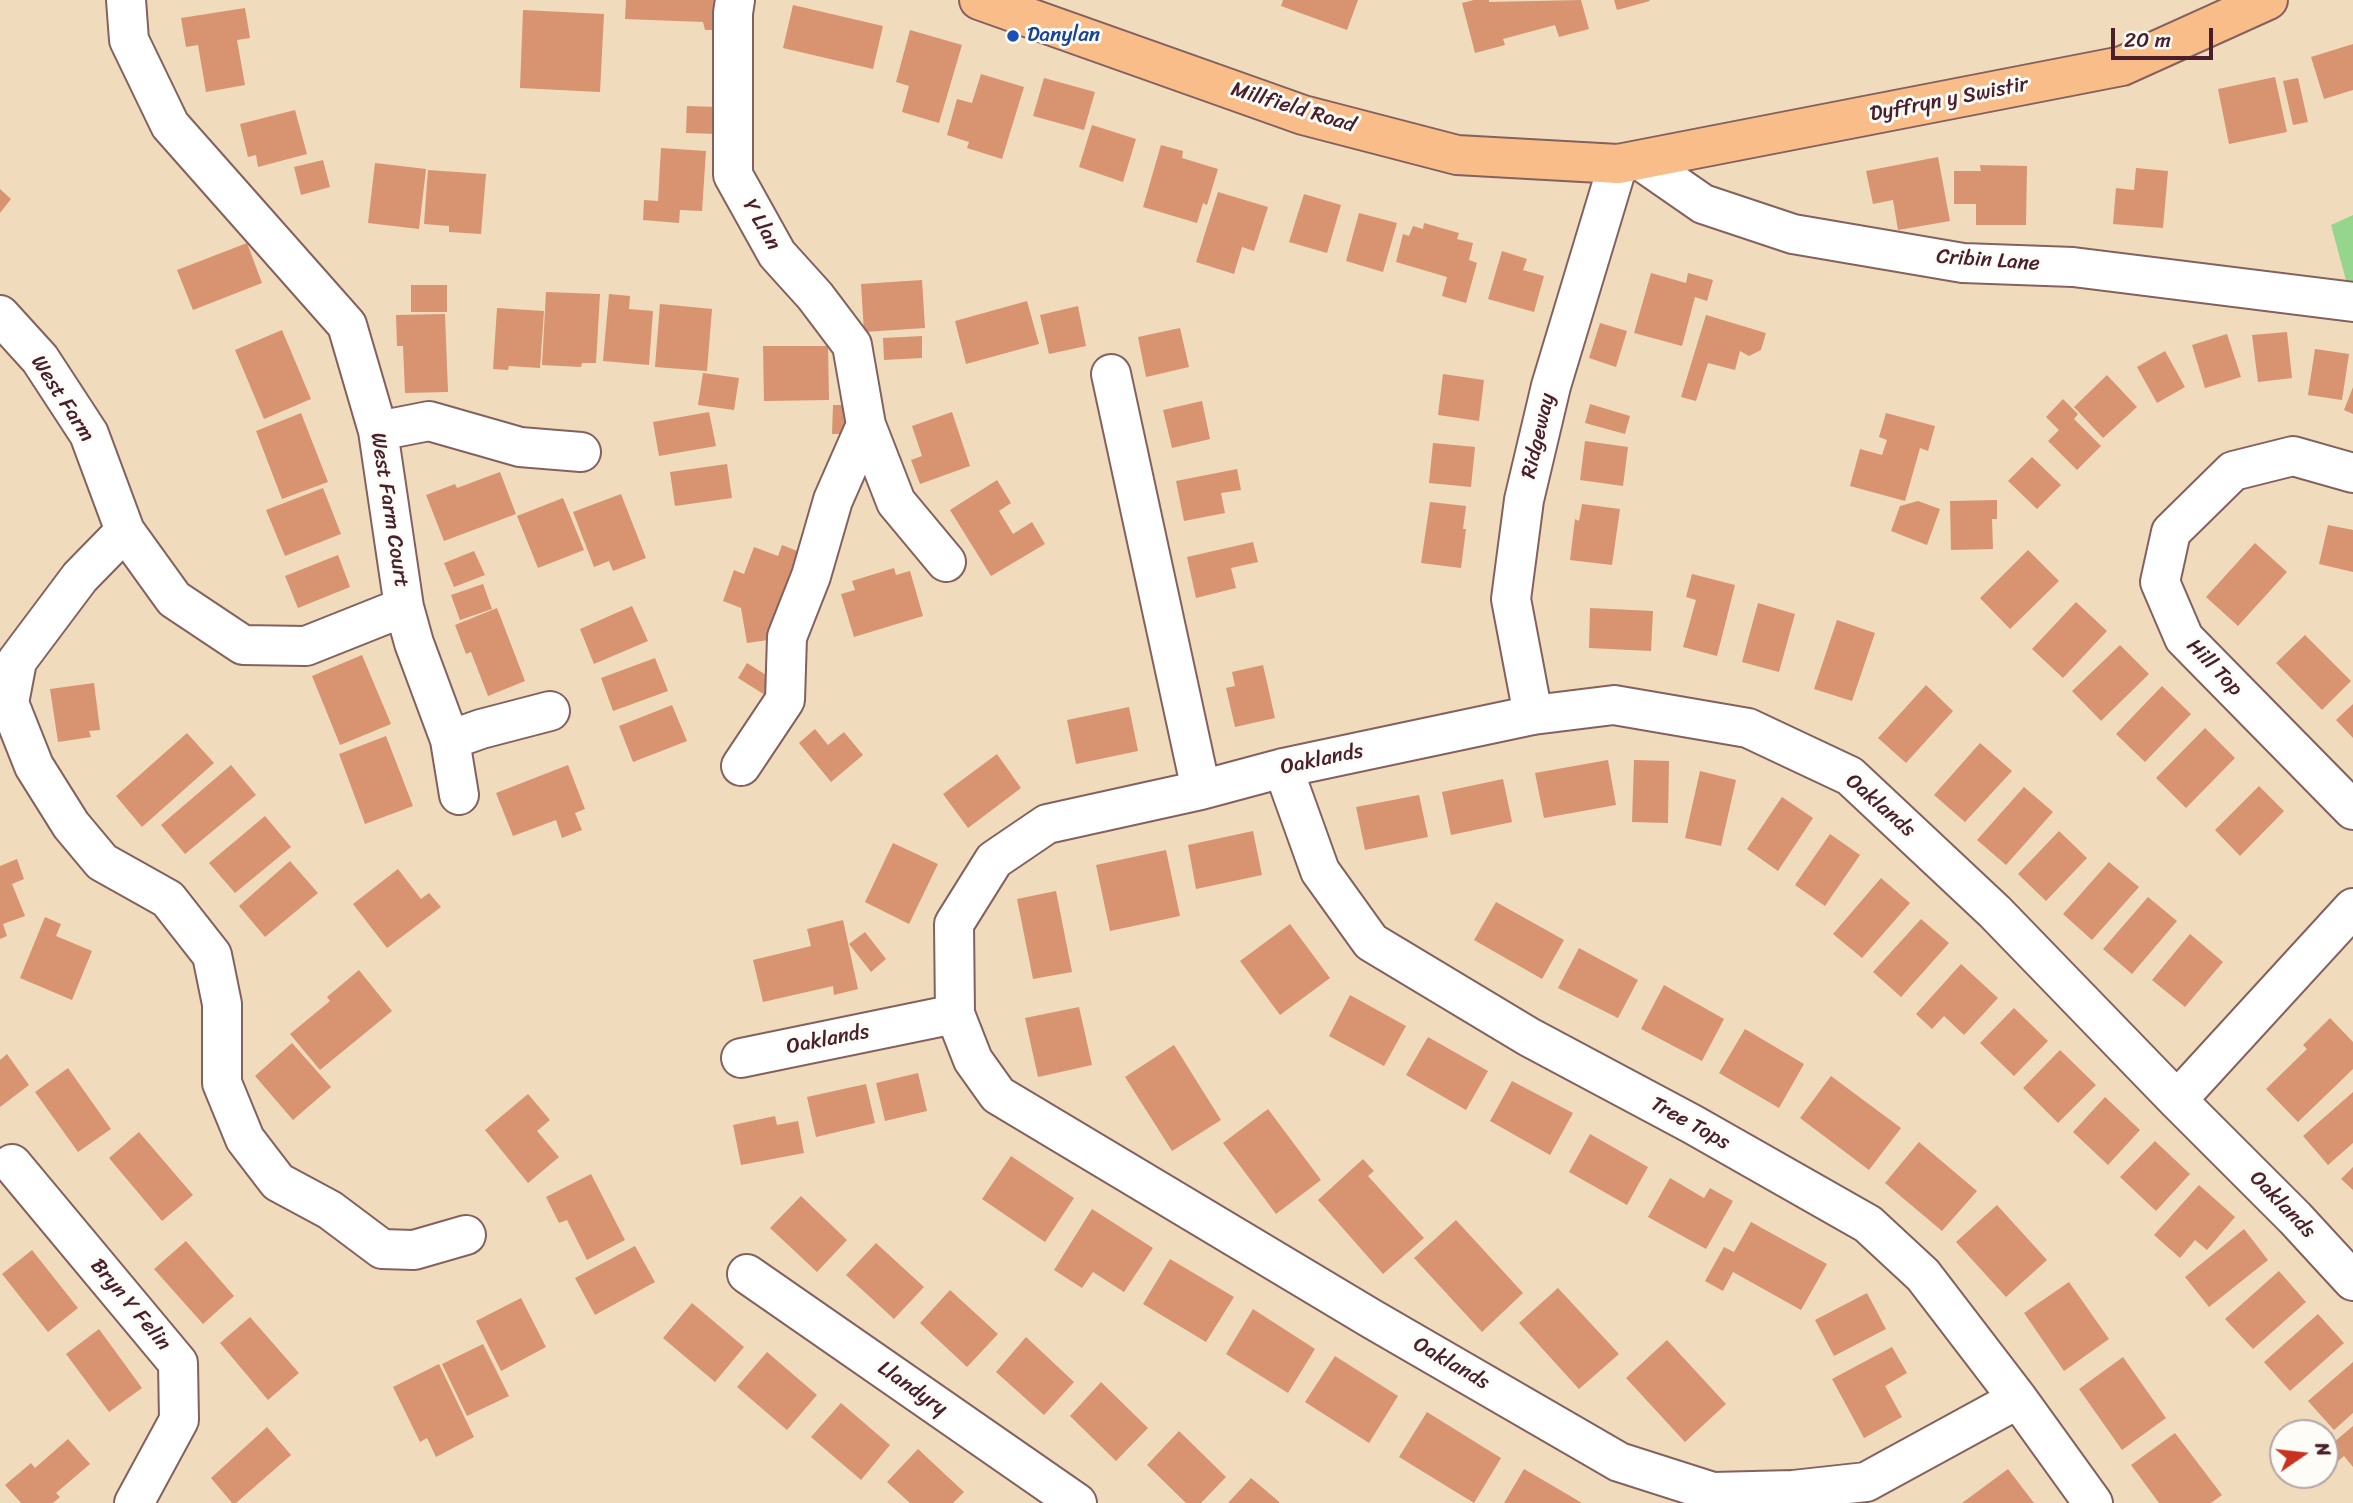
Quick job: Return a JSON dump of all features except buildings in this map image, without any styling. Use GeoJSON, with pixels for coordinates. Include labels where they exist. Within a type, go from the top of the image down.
{"type":"FeatureCollection","features":[{"type":"Feature","properties":{"kind":"main road","name":"Millfield Road"},"geometry":{"type":"LineString","coordinates":[[979,0],[1303,115],[1457,155],[1629,162]]}},
{"type":"Feature","properties":{"kind":"main road","name":"Dyffryn y Swistir"},"geometry":{"type":"LineString","coordinates":[[1629,162],[2122,66],[2268,0]]}},
{"type":"Feature","properties":{"kind":"street","name":"West Farm Court"},"geometry":{"type":"LineString","coordinates":[[125,531],[174,599],[243,645],[306,646],[404,607],[378,431],[346,325],[170,125],[129,40],[126,0]]}},
{"type":"Feature","properties":{"kind":"street","name":"Y Llan"},"geometry":{"type":"LineString","coordinates":[[735,0],[733,175],[777,254],[815,296],[852,345],[866,425],[896,502],[946,562]]}},
{"type":"Feature","properties":{"kind":"street","name":"Cribin Lane"},"geometry":{"type":"LineString","coordinates":[[1629,162],[1703,204],[1793,234],[1963,263],[2074,267],[2353,302]]}},
{"type":"Feature","properties":{"kind":"street","name":"Ridgeway"},"geometry":{"type":"LineString","coordinates":[[1532,715],[1511,599],[1524,500],[1551,386],[1629,162]]}},
{"type":"Feature","properties":{"kind":"street","name":"West Farm"},"geometry":{"type":"LineString","coordinates":[[0,315],[40,359],[89,434],[125,531]]}},
{"type":"Feature","properties":{"kind":"street"},"geometry":{"type":"LineString","coordinates":[[1111,374],[1201,790]]}},
{"type":"Feature","properties":{"kind":"street"},"geometry":{"type":"LineString","coordinates":[[378,431],[429,421],[520,447],[581,452]]}},
{"type":"Feature","properties":{"kind":"street"},"geometry":{"type":"LineString","coordinates":[[741,765],[785,700],[787,637],[811,576],[833,500],[866,425]]}},
{"type":"Feature","properties":{"kind":"street","name":"Hill Top"},"geometry":{"type":"LineString","coordinates":[[2353,473],[2293,456],[2233,471],[2171,532],[2160,582],[2184,638],[2353,810]]}},
{"type":"Feature","properties":{"kind":"street"},"geometry":{"type":"LineString","coordinates":[[125,531],[80,577],[17,661],[9,703],[34,766],[71,825],[102,862],[168,899],[212,955],[222,1004],[222,1083],[245,1139],[278,1182],[330,1210],[382,1249],[414,1250],[466,1235]]}},
{"type":"Feature","properties":{"kind":"street"},"geometry":{"type":"LineString","coordinates":[[404,607],[414,643],[450,740],[459,795]]}},
{"type":"Feature","properties":{"kind":"street","name":"Oaklands"},"geometry":{"type":"LineString","coordinates":[[2018,1399],[1866,1482],[1793,1490],[1713,1492],[1619,1462],[1372,1319],[998,1095],[972,1060],[955,1014],[954,924],[994,860],[1047,824],[1201,790],[1283,768],[1532,715],[1614,705],[1748,728],[1850,776],[1995,912],[2295,1218],[2353,1281]]}},
{"type":"Feature","properties":{"kind":"street"},"geometry":{"type":"LineString","coordinates":[[450,740],[550,711]]}},
{"type":"Feature","properties":{"kind":"street","name":"Tree Tops"},"geometry":{"type":"LineString","coordinates":[[1283,768],[1320,871],[1370,942],[1529,1037],[1692,1124],[1868,1224],[1923,1275],[2093,1503]]}},
{"type":"Feature","properties":{"kind":"street"},"geometry":{"type":"LineString","coordinates":[[2177,1100],[2353,908]]}},
{"type":"Feature","properties":{"kind":"street","name":"Oaklands"},"geometry":{"type":"LineString","coordinates":[[741,1058],[955,1014]]}},
{"type":"Feature","properties":{"kind":"street","name":"Bryn Y Felin"},"geometry":{"type":"LineString","coordinates":[[12,1164],[178,1363],[179,1420],[134,1503]]}},
{"type":"Feature","properties":{"kind":"street","name":"Llandyry"},"geometry":{"type":"LineString","coordinates":[[747,1274],[1077,1503]]}},
{"type":"Feature","properties":{"kind":"green space"},"geometry":{"type":"Polygon","coordinates":[[[2353,215],[2353,306],[2331,225],[2353,215]]]}},
{"type":"Feature","properties":{"kind":"place","name":"Danylan"},"geometry":{"type":"Point","coordinates":[1013,36]}}]}
